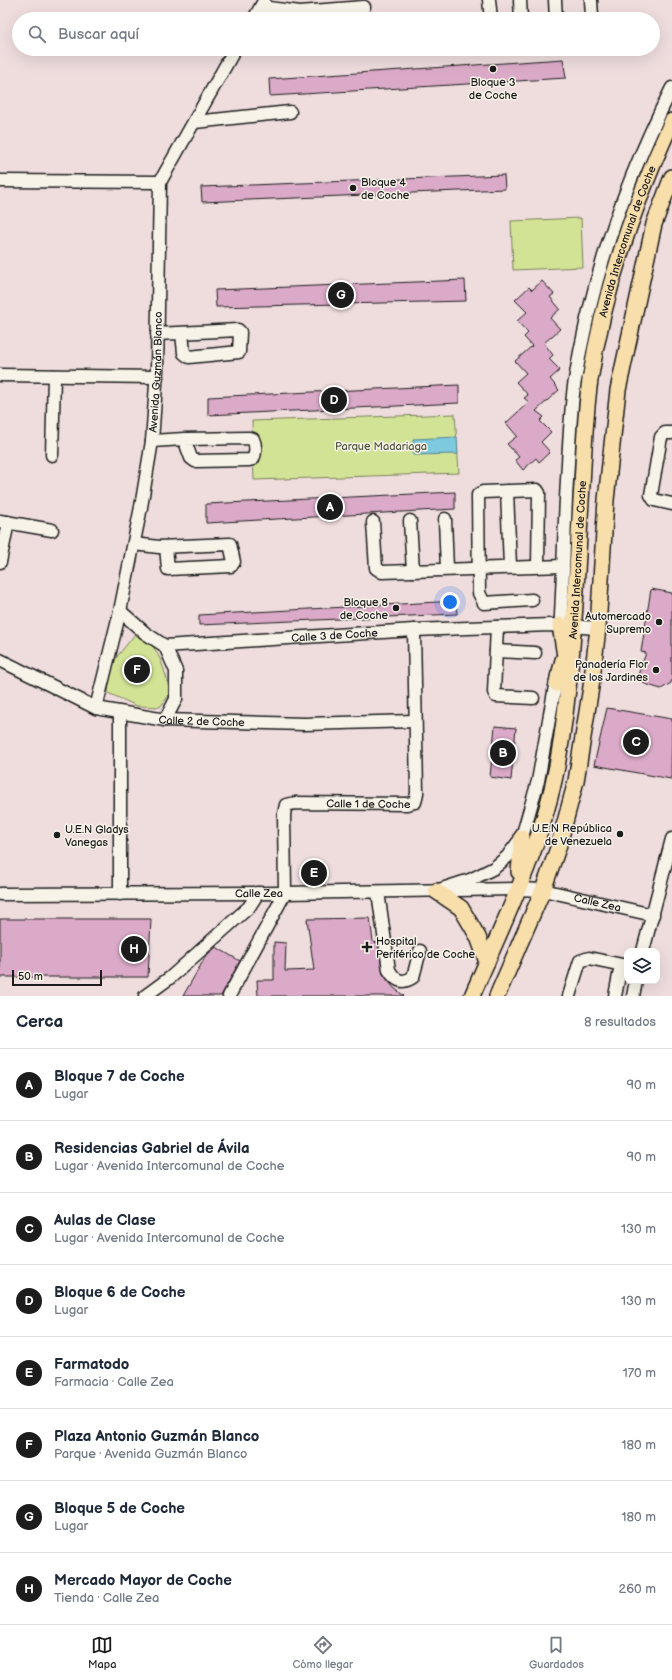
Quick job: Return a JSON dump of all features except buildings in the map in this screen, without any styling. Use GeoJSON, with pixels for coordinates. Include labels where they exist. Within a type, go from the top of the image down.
{"type":"FeatureCollection","features":[{"type":"Feature","properties":{"kind":"main road","name":"Avenida Intercomunal de Coche"},"geometry":{"type":"LineString","coordinates":[[472,996],[537,840],[551,792],[566,717],[562,684],[590,381],[618,254],[636,203],[672,121]]}},
{"type":"Feature","properties":{"kind":"main road","name":"Avenida Intercomunal de Coche"},"geometry":{"type":"LineString","coordinates":[[497,996],[542,890],[558,848],[576,781],[589,708],[598,628],[606,500],[618,390],[654,224],[672,177]]}},
{"type":"Feature","properties":{"kind":"main road"},"geometry":{"type":"LineString","coordinates":[[562,684],[567,626]]}},
{"type":"Feature","properties":{"kind":"main road"},"geometry":{"type":"LineString","coordinates":[[517,889],[522,837]]}},
{"type":"Feature","properties":{"kind":"main road"},"geometry":{"type":"LineString","coordinates":[[436,891],[461,908],[478,937],[487,962]]}},
{"type":"Feature","properties":{"kind":"street"},"geometry":{"type":"LineString","coordinates":[[490,0],[491,12]]}},
{"type":"Feature","properties":{"kind":"street"},"geometry":{"type":"LineString","coordinates":[[520,0],[521,12]]}},
{"type":"Feature","properties":{"kind":"street"},"geometry":{"type":"LineString","coordinates":[[555,0],[556,12]]}},
{"type":"Feature","properties":{"kind":"street"},"geometry":{"type":"LineString","coordinates":[[591,0],[592,12]]}},
{"type":"Feature","properties":{"kind":"street"},"geometry":{"type":"LineString","coordinates":[[263,4],[287,12]]}},
{"type":"Feature","properties":{"kind":"street"},"geometry":{"type":"LineString","coordinates":[[328,12],[364,7]]}},
{"type":"Feature","properties":{"kind":"street","name":"Avenida Guzmán Blanco"},"geometry":{"type":"LineString","coordinates":[[96,708],[120,611],[134,544],[152,441],[157,377],[160,182],[231,56]]}},
{"type":"Feature","properties":{"kind":"street","name":"Avenida Intercomunal de Coche"},"geometry":{"type":"LineString","coordinates":[[567,626],[563,566],[568,453],[574,388],[583,341],[594,290],[621,206],[639,161],[672,88]]}},
{"type":"Feature","properties":{"kind":"street"},"geometry":{"type":"LineString","coordinates":[[195,122],[290,112]]}},
{"type":"Feature","properties":{"kind":"street"},"geometry":{"type":"LineString","coordinates":[[0,181],[160,182]]}},
{"type":"Feature","properties":{"kind":"street"},"geometry":{"type":"LineString","coordinates":[[157,334],[238,330],[240,332],[239,352],[189,357],[184,354],[182,333]]}},
{"type":"Feature","properties":{"kind":"street"},"geometry":{"type":"LineString","coordinates":[[0,375],[157,377]]}},
{"type":"Feature","properties":{"kind":"street"},"geometry":{"type":"LineString","coordinates":[[52,455],[54,376]]}},
{"type":"Feature","properties":{"kind":"street"},"geometry":{"type":"LineString","coordinates":[[672,433],[665,434],[661,437],[651,495],[654,500],[672,504]]}},
{"type":"Feature","properties":{"kind":"street"},"geometry":{"type":"LineString","coordinates":[[152,441],[184,439],[253,439],[255,443],[255,455],[253,459],[249,460],[194,461],[191,458],[184,439]]}},
{"type":"Feature","properties":{"kind":"street"},"geometry":{"type":"LineString","coordinates":[[532,600],[484,603],[479,593],[478,495],[483,492],[533,489],[539,493],[538,566]]}},
{"type":"Feature","properties":{"kind":"street"},"geometry":{"type":"LineString","coordinates":[[507,491],[510,567]]}},
{"type":"Feature","properties":{"kind":"street"},"geometry":{"type":"LineString","coordinates":[[445,519],[447,569]]}},
{"type":"Feature","properties":{"kind":"street"},"geometry":{"type":"LineString","coordinates":[[410,521],[413,571]]}},
{"type":"Feature","properties":{"kind":"street"},"geometry":{"type":"LineString","coordinates":[[0,562],[4,522],[52,530]]}},
{"type":"Feature","properties":{"kind":"street"},"geometry":{"type":"LineString","coordinates":[[373,522],[376,568],[382,572],[563,566]]}},
{"type":"Feature","properties":{"kind":"street"},"geometry":{"type":"LineString","coordinates":[[134,544],[166,547],[230,544],[234,562],[231,566],[168,569],[166,547]]}},
{"type":"Feature","properties":{"kind":"street"},"geometry":{"type":"LineString","coordinates":[[120,611],[145,632],[165,646],[176,672],[176,699],[165,720]]}},
{"type":"Feature","properties":{"kind":"street","name":"Calle 3 de Coche"},"geometry":{"type":"LineString","coordinates":[[165,646],[414,630],[567,626],[598,628]]}},
{"type":"Feature","properties":{"kind":"street"},"geometry":{"type":"LineString","coordinates":[[497,627],[494,688],[496,696],[533,698]]}},
{"type":"Feature","properties":{"kind":"street","name":"Calle 1 de Coche"},"geometry":{"type":"LineString","coordinates":[[285,893],[284,814],[286,805],[294,803],[406,804],[415,802],[417,793],[414,630]]}},
{"type":"Feature","properties":{"kind":"street"},"geometry":{"type":"LineString","coordinates":[[496,651],[535,653]]}},
{"type":"Feature","properties":{"kind":"street","name":"Calle 2 de Coche"},"geometry":{"type":"LineString","coordinates":[[0,660],[96,708],[165,720],[304,724],[415,721]]}},
{"type":"Feature","properties":{"kind":"street","name":"Avenida Intercomunal de Coche"},"geometry":{"type":"LineString","coordinates":[[522,837],[538,781],[562,684]]}},
{"type":"Feature","properties":{"kind":"street"},"geometry":{"type":"LineString","coordinates":[[120,713],[120,894]]}},
{"type":"Feature","properties":{"kind":"street"},"geometry":{"type":"LineString","coordinates":[[436,891],[470,880],[494,868],[507,857],[522,837]]}},
{"type":"Feature","properties":{"kind":"street"},"geometry":{"type":"LineString","coordinates":[[644,948],[672,840]]}},
{"type":"Feature","properties":{"kind":"street","name":"Calle Zea"},"geometry":{"type":"LineString","coordinates":[[0,894],[285,893],[517,889],[542,890],[653,915]]}},
{"type":"Feature","properties":{"kind":"street"},"geometry":{"type":"LineString","coordinates":[[378,892],[389,970],[394,978],[398,981],[407,982],[413,977],[420,951]]}},
{"type":"Feature","properties":{"kind":"street"},"geometry":{"type":"LineString","coordinates":[[145,996],[171,977],[249,907],[258,893]]}},
{"type":"Feature","properties":{"kind":"street"},"geometry":{"type":"LineString","coordinates":[[229,996],[285,893]]}},
{"type":"Feature","properties":{"kind":"street"},"geometry":{"type":"LineString","coordinates":[[569,996],[580,961],[589,958],[624,965],[614,996]]}},
{"type":"Feature","properties":{"kind":"street"},"geometry":{"type":"LineString","coordinates":[[633,996],[635,984]]}},
{"type":"Feature","properties":{"kind":"green space"},"geometry":{"type":"Polygon","coordinates":[[[581,218],[583,267],[513,270],[511,221],[581,218]]]}},
{"type":"Feature","properties":{"kind":"green space","name":"Parque Madariaga"},"geometry":{"type":"Polygon","coordinates":[[[455,414],[459,473],[254,480],[252,421],[455,414]]]}},
{"type":"Feature","properties":{"kind":"green space"},"geometry":{"type":"Polygon","coordinates":[[[136,633],[144,637],[155,650],[160,659],[166,677],[170,694],[160,707],[137,706],[108,693],[112,663],[136,633]]]}},
{"type":"Feature","properties":{"kind":"water"},"geometry":{"type":"Polygon","coordinates":[[[457,437],[458,454],[413,455],[413,439],[457,437]]]}},
{"type":"Feature","properties":{"kind":"place","name":"Bloque 3 de Coche"},"geometry":{"type":"Point","coordinates":[493,69]}},
{"type":"Feature","properties":{"kind":"place","name":"Bloque 4 de Coche"},"geometry":{"type":"Point","coordinates":[353,188]}},
{"type":"Feature","properties":{"kind":"place","name":"Bloque 5 de Coche"},"geometry":{"type":"Point","coordinates":[341,295]}},
{"type":"Feature","properties":{"kind":"place","name":"Bloque 6 de Coche"},"geometry":{"type":"Point","coordinates":[334,400]}},
{"type":"Feature","properties":{"kind":"place","name":"Bloque 7 de Coche"},"geometry":{"type":"Point","coordinates":[330,507]}},
{"type":"Feature","properties":{"kind":"place","name":"Bloque 8 de Coche"},"geometry":{"type":"Point","coordinates":[396,608]}},
{"type":"Feature","properties":{"kind":"place","name":"Automercado Supremo"},"geometry":{"type":"Point","coordinates":[659,622]}},
{"type":"Feature","properties":{"kind":"place","name":"Plaza Antonio Guzmán Blanco"},"geometry":{"type":"Point","coordinates":[137,670]}},
{"type":"Feature","properties":{"kind":"place","name":"Panadería Flor de los Jardines"},"geometry":{"type":"Point","coordinates":[656,670]}},
{"type":"Feature","properties":{"kind":"place","name":"Aulas de Clase"},"geometry":{"type":"Point","coordinates":[636,742]}},
{"type":"Feature","properties":{"kind":"place","name":"Residencias Gabriel de Ávila"},"geometry":{"type":"Point","coordinates":[503,753]}},
{"type":"Feature","properties":{"kind":"place","name":"U.E.N República de Venezuela"},"geometry":{"type":"Point","coordinates":[620,834]}},
{"type":"Feature","properties":{"kind":"place","name":"U.E.N Gladys Vanegas"},"geometry":{"type":"Point","coordinates":[57,835]}},
{"type":"Feature","properties":{"kind":"place","name":"Farmatodo"},"geometry":{"type":"Point","coordinates":[314,873]}},
{"type":"Feature","properties":{"kind":"place","name":"Hospital Periférico de Coche"},"geometry":{"type":"Point","coordinates":[367,947]}},
{"type":"Feature","properties":{"kind":"place","name":"Mercado Mayor de Coche"},"geometry":{"type":"Point","coordinates":[134,949]}}]}
